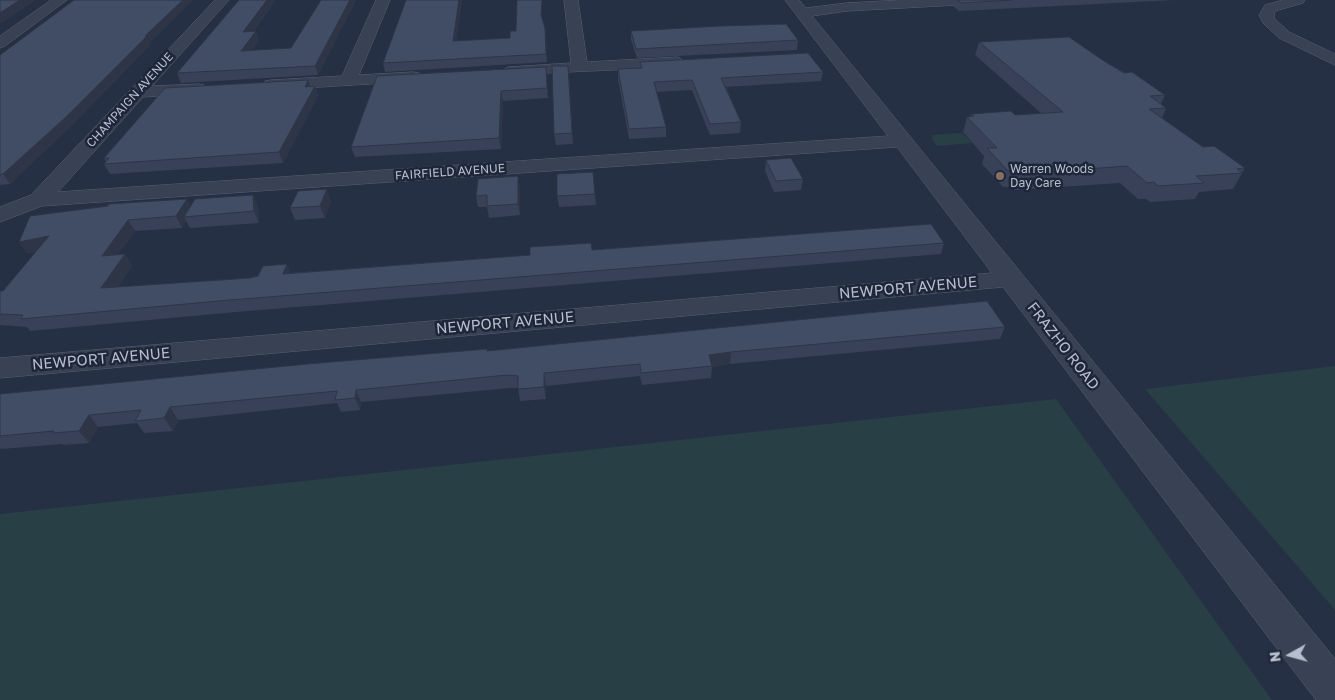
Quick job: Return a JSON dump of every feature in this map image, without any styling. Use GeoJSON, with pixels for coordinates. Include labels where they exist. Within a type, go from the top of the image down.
{"type":"FeatureCollection","features":[{"type":"Feature","properties":{"kind":"street"},"geometry":{"type":"LineString","coordinates":[[0,43],[60,0]]}},
{"type":"Feature","properties":{"kind":"street","name":"CHAMPAIGN AVENUE"},"geometry":{"type":"LineString","coordinates":[[39,200],[222,0]]}},
{"type":"Feature","properties":{"kind":"street"},"geometry":{"type":"LineString","coordinates":[[348,81],[383,0]]}},
{"type":"Feature","properties":{"kind":"street"},"geometry":{"type":"LineString","coordinates":[[571,0],[580,68]]}},
{"type":"Feature","properties":{"kind":"street"},"geometry":{"type":"LineString","coordinates":[[797,6],[831,11],[847,7],[977,0]]}},
{"type":"Feature","properties":{"kind":"street"},"geometry":{"type":"LineString","coordinates":[[1292,1],[1267,11],[1267,18],[1271,25],[1284,35],[1335,60]]}},
{"type":"Feature","properties":{"kind":"street","name":"FRAZHO ROAD"},"geometry":{"type":"LineString","coordinates":[[797,6],[823,55],[902,141],[1335,692]]}},
{"type":"Feature","properties":{"kind":"street"},"geometry":{"type":"LineString","coordinates":[[0,30],[20,29]]}},
{"type":"Feature","properties":{"kind":"street"},"geometry":{"type":"LineString","coordinates":[[493,73],[696,62]]}},
{"type":"Feature","properties":{"kind":"street"},"geometry":{"type":"LineString","coordinates":[[252,86],[426,77]]}},
{"type":"Feature","properties":{"kind":"street"},"geometry":{"type":"LineString","coordinates":[[138,92],[213,88]]}},
{"type":"Feature","properties":{"kind":"street","name":"FAIRFIELD AVENUE"},"geometry":{"type":"LineString","coordinates":[[0,215],[39,200],[902,141]]}},
{"type":"Feature","properties":{"kind":"street","name":"NEWPORT AVENUE"},"geometry":{"type":"LineString","coordinates":[[0,368],[1010,278]]}},
{"type":"Feature","properties":{"kind":"green space"},"geometry":{"type":"Polygon","coordinates":[[[962,133],[972,143],[937,146],[932,139],[932,135],[962,133]]]}},
{"type":"Feature","properties":{"kind":"green space"},"geometry":{"type":"Polygon","coordinates":[[[1335,366],[1335,610],[1145,389],[1335,366]]]}},
{"type":"Feature","properties":{"kind":"green space"},"geometry":{"type":"Polygon","coordinates":[[[1056,399],[1272,700],[0,700],[0,514],[1056,399]]]}},
{"type":"Feature","properties":{"kind":"building"},"geometry":{"type":"Polygon","coordinates":[[[0,0],[20,0],[0,13],[0,0]]]}},
{"type":"Feature","properties":{"kind":"building"},"geometry":{"type":"Polygon","coordinates":[[[74,0],[183,0],[66,117],[0,175],[0,55],[74,0]]]}},
{"type":"Feature","properties":{"kind":"building"},"geometry":{"type":"Polygon","coordinates":[[[239,0],[267,0],[243,32],[256,31],[241,51],[291,48],[321,0],[350,0],[315,66],[177,73],[239,0]]]}},
{"type":"Feature","properties":{"kind":"building"},"geometry":{"type":"Polygon","coordinates":[[[406,0],[459,0],[453,41],[510,38],[510,31],[516,31],[517,0],[542,0],[541,15],[545,28],[546,54],[383,63],[406,0]]]}},
{"type":"Feature","properties":{"kind":"building"},"geometry":{"type":"Polygon","coordinates":[[[958,0],[1012,0],[961,3],[958,0]]]}},
{"type":"Feature","properties":{"kind":"building"},"geometry":{"type":"Polygon","coordinates":[[[786,24],[798,40],[636,49],[631,31],[721,26],[786,24]]]}},
{"type":"Feature","properties":{"kind":"building"},"geometry":{"type":"Polygon","coordinates":[[[1069,37],[1124,73],[1132,72],[1165,95],[1150,96],[1166,108],[1149,109],[1203,147],[1214,146],[1245,168],[1237,169],[1243,173],[1196,176],[1204,183],[1158,186],[1154,182],[1147,183],[1127,166],[1020,174],[1017,171],[1008,171],[987,148],[997,148],[967,117],[974,116],[971,114],[1011,111],[1015,115],[1063,112],[979,42],[1069,37]]]}},
{"type":"Feature","properties":{"kind":"building"},"geometry":{"type":"Polygon","coordinates":[[[808,53],[823,72],[721,78],[741,122],[710,124],[692,80],[654,82],[666,127],[629,129],[618,69],[642,68],[640,62],[808,53]]]}},
{"type":"Feature","properties":{"kind":"building"},"geometry":{"type":"Polygon","coordinates":[[[552,66],[568,66],[572,133],[554,134],[552,66]]]}},
{"type":"Feature","properties":{"kind":"building"},"geometry":{"type":"Polygon","coordinates":[[[546,67],[547,88],[501,91],[499,138],[351,147],[377,76],[546,67]]]}},
{"type":"Feature","properties":{"kind":"building"},"geometry":{"type":"Polygon","coordinates":[[[308,80],[305,87],[315,86],[279,152],[104,164],[109,158],[104,158],[165,88],[308,80]]]}},
{"type":"Feature","properties":{"kind":"building"},"geometry":{"type":"Polygon","coordinates":[[[791,158],[803,179],[776,181],[766,160],[791,158]]]}},
{"type":"Feature","properties":{"kind":"building"},"geometry":{"type":"Polygon","coordinates":[[[593,172],[595,194],[557,196],[557,174],[593,172]]]}},
{"type":"Feature","properties":{"kind":"building"},"geometry":{"type":"Polygon","coordinates":[[[518,176],[518,204],[487,206],[487,195],[476,196],[478,179],[518,176]]]}},
{"type":"Feature","properties":{"kind":"building"},"geometry":{"type":"Polygon","coordinates":[[[327,189],[320,206],[290,208],[298,191],[327,189]]]}},
{"type":"Feature","properties":{"kind":"building"},"geometry":{"type":"Polygon","coordinates":[[[253,195],[254,211],[184,217],[195,199],[253,195]]]}},
{"type":"Feature","properties":{"kind":"building"},"geometry":{"type":"Polygon","coordinates":[[[187,199],[176,216],[128,220],[102,256],[125,254],[101,288],[250,278],[258,276],[263,266],[287,264],[283,274],[530,255],[530,247],[591,243],[592,250],[931,224],[944,243],[230,300],[21,319],[23,315],[0,314],[0,291],[3,291],[49,236],[19,242],[30,216],[108,206],[109,204],[187,199]]]}},
{"type":"Feature","properties":{"kind":"building"},"geometry":{"type":"Polygon","coordinates":[[[987,301],[1005,327],[731,352],[709,355],[712,366],[662,371],[641,373],[640,364],[544,373],[544,387],[518,389],[518,376],[507,375],[356,390],[355,398],[335,400],[337,391],[170,407],[164,418],[135,421],[141,410],[89,415],[79,431],[52,433],[54,431],[0,436],[0,394],[307,364],[487,349],[487,351],[987,301]]]}},
{"type":"Feature","properties":{"kind":"place","name":"Warren Woods Day Care"},"geometry":{"type":"Point","coordinates":[1000,176]}}]}
